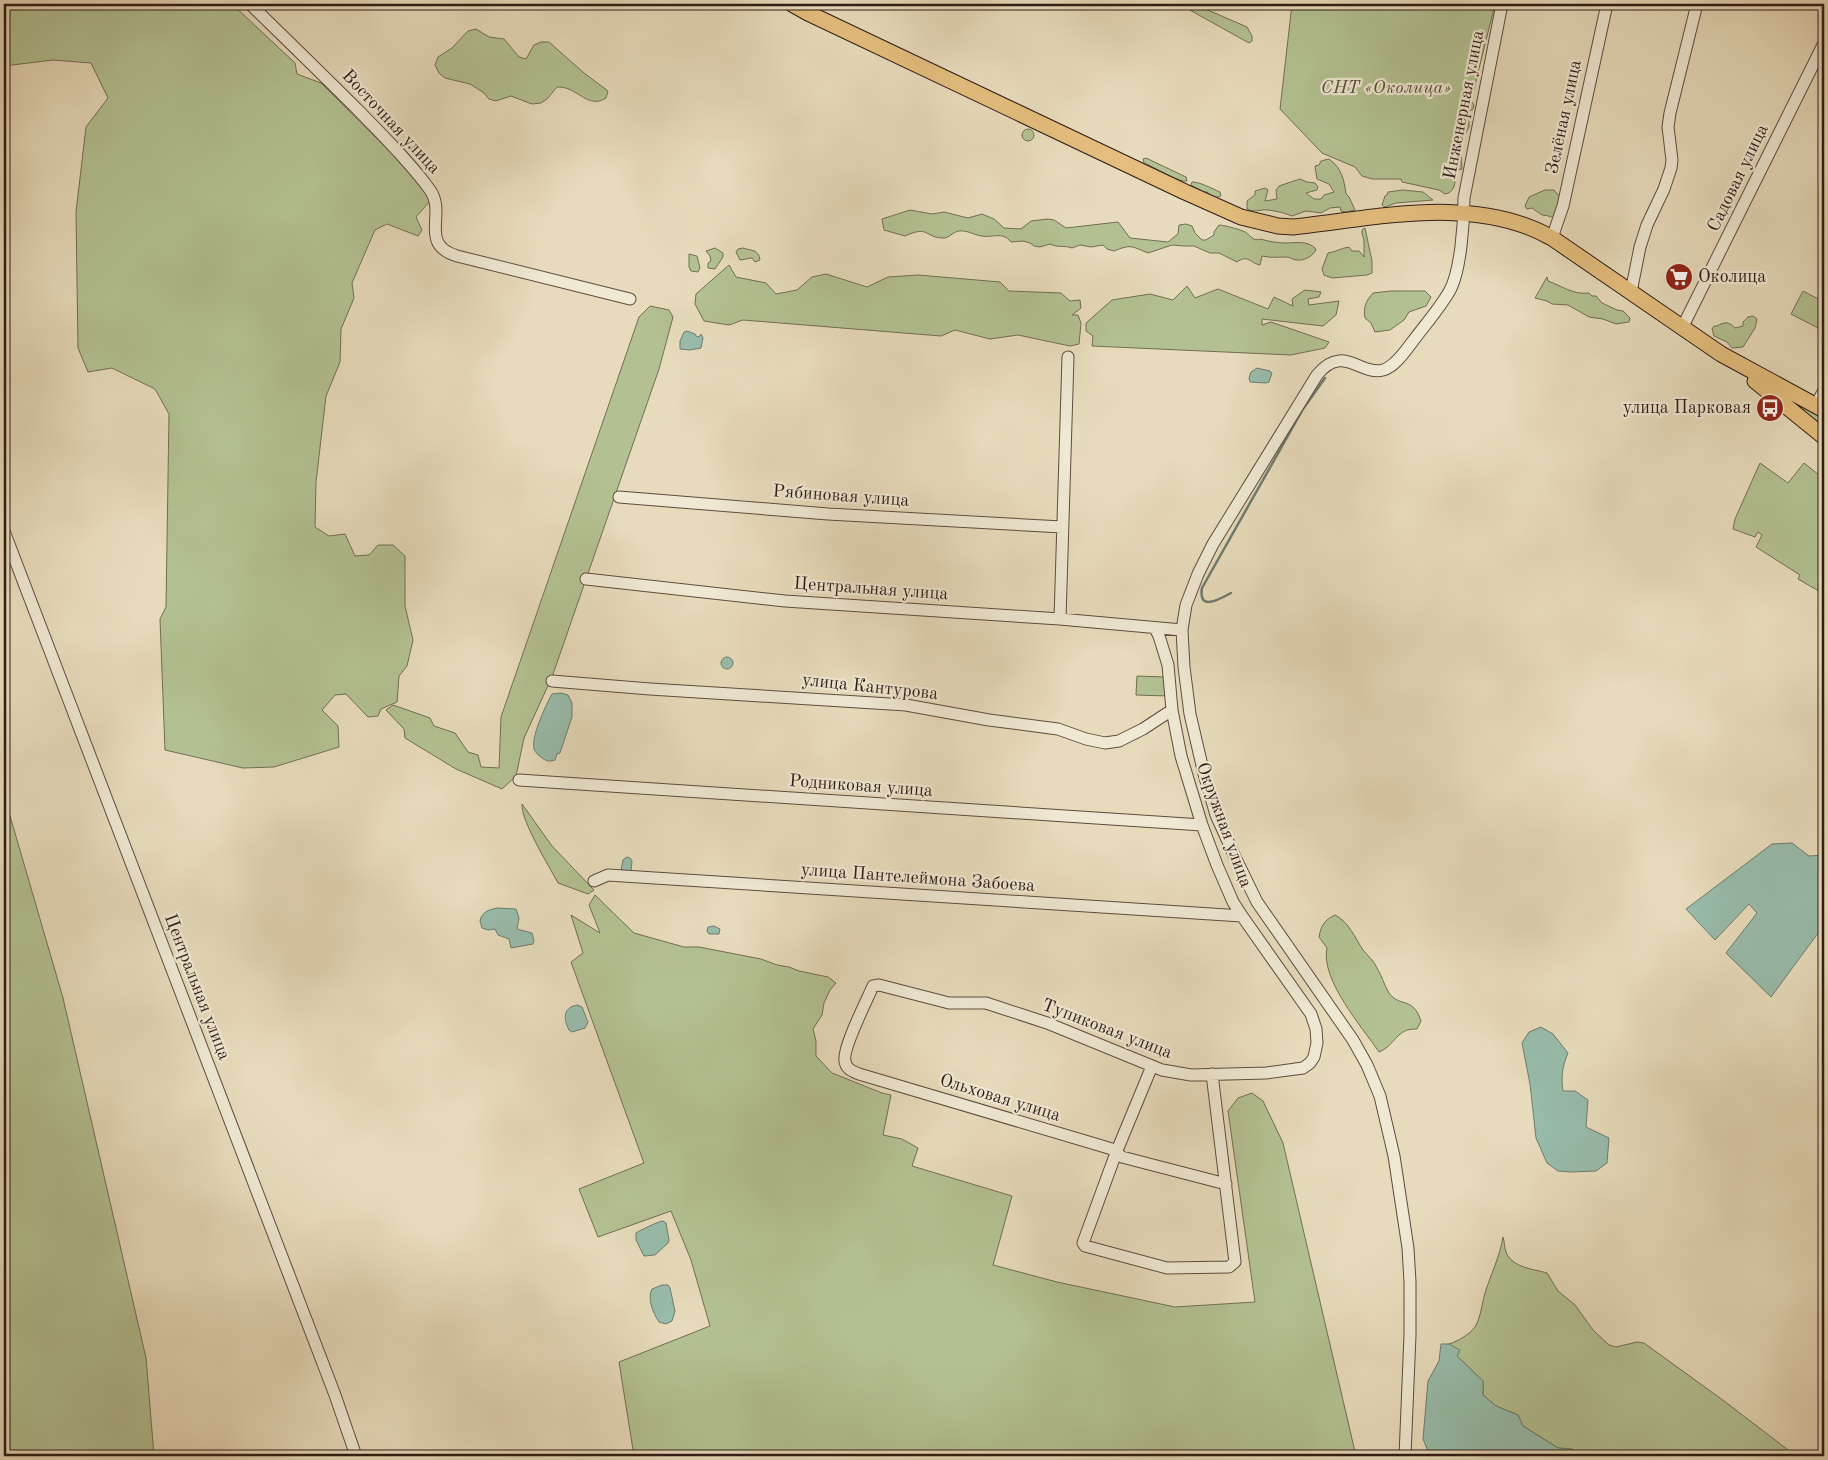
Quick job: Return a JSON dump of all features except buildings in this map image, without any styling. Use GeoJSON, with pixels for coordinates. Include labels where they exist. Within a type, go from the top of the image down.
{"type":"FeatureCollection","features":[{"type":"Feature","properties":{"kind":"main road"},"geometry":{"type":"LineString","coordinates":[[792,4],[1154,178],[1241,217],[1278,226],[1293,227],[1407,214],[1464,214],[1514,221],[1552,238],[1720,354],[1807,421],[1824,437]]}},
{"type":"Feature","properties":{"kind":"main road"},"geometry":{"type":"LineString","coordinates":[[1720,354],[1820,407]]}},
{"type":"Feature","properties":{"kind":"street","name":"Восточная улица"},"geometry":{"type":"LineString","coordinates":[[250,4],[389,142],[430,190],[436,210],[435,236],[443,250],[458,256],[630,299]]}},
{"type":"Feature","properties":{"kind":"street","name":"Инженерная улица"},"geometry":{"type":"LineString","coordinates":[[1182,630],[1186,605],[1198,574],[1213,544],[1323,367],[1333,362],[1345,361],[1370,369],[1382,370],[1391,366],[1408,348],[1450,290],[1458,263],[1464,198],[1502,4]]}},
{"type":"Feature","properties":{"kind":"street","name":"Зелёная улица"},"geometry":{"type":"LineString","coordinates":[[1552,238],[1563,206],[1607,4]]}},
{"type":"Feature","properties":{"kind":"street"},"geometry":{"type":"LineString","coordinates":[[1630,292],[1647,225],[1664,189],[1671,168],[1672,160],[1668,127],[1670,114],[1697,4]]}},
{"type":"Feature","properties":{"kind":"street","name":"Садовая улица"},"geometry":{"type":"LineString","coordinates":[[1682,328],[1824,43]]}},
{"type":"Feature","properties":{"kind":"street"},"geometry":{"type":"LineString","coordinates":[[1060,619],[1068,357]]}},
{"type":"Feature","properties":{"kind":"street"},"geometry":{"type":"LineString","coordinates":[[1820,407],[1824,390]]}},
{"type":"Feature","properties":{"kind":"street","name":"Рябиновая улица"},"geometry":{"type":"LineString","coordinates":[[619,497],[828,514],[1062,527]]}},
{"type":"Feature","properties":{"kind":"street","name":"Центральная улица"},"geometry":{"type":"LineString","coordinates":[[4,531],[335,1395],[356,1456]]}},
{"type":"Feature","properties":{"kind":"street","name":"Центральная улица"},"geometry":{"type":"LineString","coordinates":[[586,579],[785,601],[1060,619],[1182,630]]}},
{"type":"Feature","properties":{"kind":"street","name":"Окружная улица"},"geometry":{"type":"LineString","coordinates":[[1154,628],[1159,636],[1168,665],[1172,710],[1181,756],[1202,825],[1217,865],[1242,916],[1311,1014],[1318,1043]]}},
{"type":"Feature","properties":{"kind":"street"},"geometry":{"type":"LineString","coordinates":[[1182,630],[1190,714],[1216,815],[1257,902],[1353,1040],[1368,1065],[1380,1096],[1394,1156],[1408,1248],[1410,1335],[1405,1456]]}},
{"type":"Feature","properties":{"kind":"street","name":"улица Кантурова"},"geometry":{"type":"LineString","coordinates":[[552,681],[650,690],[906,705],[989,720],[1058,729],[1086,739],[1105,743],[1119,741],[1143,729],[1172,710]]}},
{"type":"Feature","properties":{"kind":"street","name":"Родниковая улица"},"geometry":{"type":"LineString","coordinates":[[519,780],[1202,825]]}},
{"type":"Feature","properties":{"kind":"street","name":"улица Пантелеймона Забоева"},"geometry":{"type":"LineString","coordinates":[[594,881],[608,875],[1242,916]]}},
{"type":"Feature","properties":{"kind":"street","name":"Тупиковая улица"},"geometry":{"type":"LineString","coordinates":[[873,986],[889,987],[949,1003],[986,1003],[1047,1023],[1152,1066],[1184,1074],[1266,1073],[1303,1068],[1314,1057],[1318,1043]]}},
{"type":"Feature","properties":{"kind":"street","name":"Ольховая улица"},"geometry":{"type":"LineString","coordinates":[[873,986],[844,1058],[845,1064],[850,1070],[1112,1149],[1122,1157],[1226,1184]]}},
{"type":"Feature","properties":{"kind":"street"},"geometry":{"type":"LineString","coordinates":[[1152,1066],[1116,1153],[1083,1243],[1085,1246],[1173,1269],[1229,1267],[1235,1262],[1212,1074]]}},
{"type":"Feature","properties":{"kind":"green space"},"geometry":{"type":"Polygon","coordinates":[[[7,4],[232,4],[295,63],[297,74],[321,83],[427,188],[430,201],[416,217],[422,230],[418,236],[387,224],[375,230],[352,283],[354,298],[341,329],[340,362],[326,396],[316,482],[315,527],[329,536],[345,534],[355,556],[369,555],[378,545],[393,545],[405,556],[405,606],[413,640],[407,666],[399,676],[397,702],[381,709],[378,716],[368,717],[346,694],[335,695],[322,710],[338,726],[339,747],[274,767],[243,768],[165,750],[160,619],[166,607],[169,414],[155,389],[112,368],[88,372],[78,348],[76,212],[86,127],[108,98],[91,63],[53,60],[4,66],[4,8],[7,4]]]}},
{"type":"Feature","properties":{"kind":"green space"},"geometry":{"type":"Polygon","coordinates":[[[1179,4],[1194,4],[1247,27],[1252,36],[1252,41],[1249,43],[1179,4]]]}},
{"type":"Feature","properties":{"kind":"green space","name":"СНТ «Околица»"},"geometry":{"type":"Polygon","coordinates":[[[1292,4],[1495,4],[1471,101],[1474,105],[1473,109],[1469,111],[1469,127],[1460,143],[1462,169],[1457,170],[1454,168],[1455,184],[1450,192],[1445,194],[1439,190],[1402,182],[1401,179],[1372,179],[1362,176],[1355,167],[1322,153],[1280,109],[1292,4]]]}},
{"type":"Feature","properties":{"kind":"green space"},"geometry":{"type":"Polygon","coordinates":[[[476,29],[489,37],[504,39],[519,57],[526,59],[534,45],[541,42],[549,42],[608,91],[606,98],[599,101],[588,100],[571,90],[557,87],[541,103],[532,104],[511,96],[496,101],[489,99],[484,93],[470,84],[445,78],[439,73],[435,65],[438,57],[452,48],[468,31],[476,29]]]}},
{"type":"Feature","properties":{"kind":"green space"},"geometry":{"type":"Polygon","coordinates":[[[1028,129],[1034,135],[1028,141],[1022,135],[1028,129]]]}},
{"type":"Feature","properties":{"kind":"green space"},"geometry":{"type":"Polygon","coordinates":[[[1146,158],[1186,177],[1187,181],[1173,177],[1144,163],[1143,159],[1146,158]]]}},
{"type":"Feature","properties":{"kind":"green space"},"geometry":{"type":"Polygon","coordinates":[[[1329,159],[1340,170],[1346,194],[1355,210],[1341,211],[1340,207],[1330,208],[1321,213],[1306,211],[1292,216],[1271,210],[1253,211],[1247,209],[1247,201],[1255,195],[1255,191],[1265,188],[1268,190],[1265,201],[1277,199],[1276,190],[1279,186],[1300,179],[1315,183],[1318,187],[1317,190],[1306,193],[1314,199],[1321,199],[1324,195],[1334,192],[1329,184],[1317,179],[1315,166],[1319,165],[1321,161],[1329,159]]]}},
{"type":"Feature","properties":{"kind":"green space"},"geometry":{"type":"Polygon","coordinates":[[[1192,182],[1220,192],[1221,196],[1214,198],[1207,192],[1203,192],[1191,185],[1192,182]]]}},
{"type":"Feature","properties":{"kind":"green space"},"geometry":{"type":"Polygon","coordinates":[[[1403,190],[1423,192],[1433,200],[1396,203],[1385,207],[1382,205],[1388,192],[1403,190]]]}},
{"type":"Feature","properties":{"kind":"green space"},"geometry":{"type":"Polygon","coordinates":[[[1545,190],[1554,190],[1559,196],[1564,196],[1559,219],[1542,215],[1532,208],[1527,209],[1525,206],[1529,197],[1545,190]]]}},
{"type":"Feature","properties":{"kind":"green space"},"geometry":{"type":"Polygon","coordinates":[[[910,210],[932,214],[944,212],[968,218],[982,214],[994,219],[1004,228],[1021,229],[1031,221],[1048,219],[1054,220],[1066,228],[1118,222],[1130,238],[1168,242],[1178,234],[1179,225],[1186,224],[1192,226],[1195,233],[1202,240],[1206,240],[1214,235],[1214,232],[1221,225],[1246,232],[1253,239],[1282,243],[1305,243],[1316,249],[1311,256],[1300,260],[1287,257],[1262,256],[1260,265],[1246,259],[1237,262],[1219,253],[1210,253],[1194,246],[1172,245],[1148,253],[1131,247],[1124,247],[1114,251],[1107,249],[1103,245],[1091,247],[1080,245],[1072,248],[1050,244],[1040,247],[1023,241],[1011,242],[1001,236],[982,236],[962,231],[942,238],[923,232],[905,236],[884,230],[882,219],[910,210]]]}},
{"type":"Feature","properties":{"kind":"green space"},"geometry":{"type":"Polygon","coordinates":[[[1365,228],[1372,261],[1372,273],[1332,278],[1324,275],[1322,269],[1328,253],[1349,247],[1352,251],[1359,251],[1364,257],[1362,230],[1365,228]]]}},
{"type":"Feature","properties":{"kind":"green space"},"geometry":{"type":"Polygon","coordinates":[[[715,248],[723,253],[723,257],[715,269],[708,268],[708,263],[711,261],[706,251],[715,248]]]}},
{"type":"Feature","properties":{"kind":"green space"},"geometry":{"type":"Polygon","coordinates":[[[743,248],[756,252],[760,260],[755,262],[752,258],[740,260],[736,252],[738,249],[743,248]]]}},
{"type":"Feature","properties":{"kind":"green space"},"geometry":{"type":"Polygon","coordinates":[[[689,254],[697,256],[700,268],[698,272],[691,271],[689,267],[689,254]]]}},
{"type":"Feature","properties":{"kind":"green space"},"geometry":{"type":"Polygon","coordinates":[[[729,265],[736,277],[766,283],[776,294],[797,290],[812,277],[826,274],[867,287],[888,277],[918,275],[1000,282],[1009,291],[1061,293],[1070,301],[1080,300],[1081,308],[1072,315],[1078,315],[1081,323],[1079,344],[1070,346],[1018,335],[990,339],[955,330],[941,336],[743,320],[729,325],[704,321],[695,304],[696,294],[729,265]]]}},
{"type":"Feature","properties":{"kind":"green space"},"geometry":{"type":"Polygon","coordinates":[[[1547,277],[1548,281],[1568,290],[1596,296],[1602,303],[1623,311],[1630,318],[1629,322],[1616,324],[1603,319],[1589,317],[1568,305],[1552,304],[1535,298],[1547,277]]]}},
{"type":"Feature","properties":{"kind":"green space"},"geometry":{"type":"Polygon","coordinates":[[[1187,286],[1195,298],[1218,289],[1268,309],[1274,297],[1293,306],[1292,299],[1305,290],[1321,292],[1319,297],[1308,299],[1309,305],[1339,301],[1336,315],[1323,326],[1262,319],[1262,325],[1271,322],[1329,342],[1325,348],[1291,355],[1092,346],[1093,336],[1086,331],[1086,323],[1112,300],[1150,294],[1173,300],[1187,286]]]}},
{"type":"Feature","properties":{"kind":"green space"},"geometry":{"type":"Polygon","coordinates":[[[1425,291],[1431,297],[1426,306],[1409,312],[1404,320],[1390,330],[1375,332],[1371,323],[1365,318],[1366,304],[1373,293],[1425,291]]]}},
{"type":"Feature","properties":{"kind":"green space"},"geometry":{"type":"Polygon","coordinates":[[[1803,291],[1824,302],[1824,331],[1791,314],[1803,291]]]}},
{"type":"Feature","properties":{"kind":"green space"},"geometry":{"type":"Polygon","coordinates":[[[650,306],[669,310],[673,317],[659,369],[552,677],[524,738],[516,776],[502,789],[456,769],[405,738],[404,729],[386,710],[393,705],[430,718],[434,726],[455,733],[468,752],[478,755],[481,767],[499,768],[501,717],[639,317],[650,306]]]}},
{"type":"Feature","properties":{"kind":"green space"},"geometry":{"type":"Polygon","coordinates":[[[1753,316],[1757,319],[1755,328],[1743,347],[1732,348],[1727,342],[1714,336],[1712,329],[1714,326],[1726,323],[1731,324],[1735,328],[1743,326],[1743,322],[1748,317],[1753,316]]]}},
{"type":"Feature","properties":{"kind":"green space"},"geometry":{"type":"Polygon","coordinates":[[[1774,387],[1824,415],[1824,429],[1774,387]]]}},
{"type":"Feature","properties":{"kind":"green space"},"geometry":{"type":"Polygon","coordinates":[[[1760,463],[1788,483],[1804,463],[1824,479],[1824,594],[1798,579],[1800,575],[1756,547],[1762,535],[1758,532],[1755,537],[1733,529],[1735,519],[1760,463]]]}},
{"type":"Feature","properties":{"kind":"green space"},"geometry":{"type":"Polygon","coordinates":[[[1137,676],[1166,677],[1167,696],[1136,695],[1137,676]]]}},
{"type":"Feature","properties":{"kind":"green space"},"geometry":{"type":"Polygon","coordinates":[[[4,800],[63,998],[146,1358],[154,1456],[4,1456],[4,800]]]}},
{"type":"Feature","properties":{"kind":"green space"},"geometry":{"type":"Polygon","coordinates":[[[522,804],[552,846],[594,890],[588,894],[558,883],[531,832],[522,804]]]}},
{"type":"Feature","properties":{"kind":"green space"},"geometry":{"type":"Polygon","coordinates":[[[595,895],[634,933],[684,947],[699,947],[761,959],[799,971],[828,977],[836,983],[830,990],[824,1003],[822,1015],[813,1029],[816,1041],[816,1056],[832,1073],[891,1095],[883,1135],[902,1139],[918,1148],[912,1166],[1012,1196],[993,1265],[1057,1282],[1175,1307],[1255,1302],[1228,1111],[1238,1098],[1252,1093],[1263,1101],[1283,1143],[1356,1456],[634,1456],[619,1362],[710,1326],[691,1260],[671,1211],[598,1237],[579,1189],[644,1163],[571,962],[583,953],[571,915],[600,933],[589,905],[595,895]]]}},
{"type":"Feature","properties":{"kind":"green space"},"geometry":{"type":"Polygon","coordinates":[[[1335,915],[1348,926],[1363,950],[1374,963],[1389,993],[1414,1008],[1421,1021],[1417,1029],[1410,1029],[1400,1034],[1385,1049],[1379,1052],[1344,1002],[1330,974],[1327,948],[1319,937],[1324,924],[1335,915]]]}},
{"type":"Feature","properties":{"kind":"green space"},"geometry":{"type":"Polygon","coordinates":[[[1503,1237],[1505,1250],[1509,1257],[1518,1265],[1547,1273],[1558,1291],[1575,1305],[1593,1330],[1609,1345],[1616,1347],[1637,1342],[1644,1343],[1796,1456],[1580,1456],[1572,1449],[1558,1448],[1523,1426],[1518,1415],[1496,1406],[1483,1395],[1483,1381],[1457,1356],[1449,1344],[1467,1335],[1475,1327],[1503,1237]]]}},
{"type":"Feature","properties":{"kind":"shaded area"},"geometry":{"type":"Polygon","coordinates":[[[687,331],[695,334],[697,337],[701,334],[703,338],[701,348],[680,349],[680,341],[684,332],[687,331]]]}},
{"type":"Feature","properties":{"kind":"shaded area"},"geometry":{"type":"Polygon","coordinates":[[[1257,368],[1272,373],[1269,382],[1250,382],[1251,372],[1257,368]]]}},
{"type":"Feature","properties":{"kind":"shaded area"},"geometry":{"type":"Polygon","coordinates":[[[727,657],[733,663],[727,669],[721,663],[727,657]]]}},
{"type":"Feature","properties":{"kind":"shaded area"},"geometry":{"type":"Polygon","coordinates":[[[561,693],[568,695],[572,703],[572,717],[560,753],[557,754],[555,760],[548,761],[539,756],[535,750],[535,736],[552,694],[561,693]]]}},
{"type":"Feature","properties":{"kind":"shaded area"},"geometry":{"type":"Polygon","coordinates":[[[1792,843],[1809,856],[1824,855],[1824,925],[1771,997],[1726,953],[1757,913],[1749,904],[1715,940],[1686,909],[1772,844],[1792,843]]]}},
{"type":"Feature","properties":{"kind":"shaded area"},"geometry":{"type":"Polygon","coordinates":[[[627,857],[632,861],[631,871],[621,870],[623,860],[627,857]]]}},
{"type":"Feature","properties":{"kind":"shaded area"},"geometry":{"type":"Polygon","coordinates":[[[497,908],[516,909],[519,918],[517,929],[532,933],[533,944],[511,948],[509,939],[498,935],[495,929],[488,930],[482,928],[480,921],[482,915],[497,908]]]}},
{"type":"Feature","properties":{"kind":"shaded area"},"geometry":{"type":"Polygon","coordinates":[[[714,926],[720,929],[719,934],[709,934],[707,931],[708,927],[714,926]]]}},
{"type":"Feature","properties":{"kind":"shaded area"},"geometry":{"type":"Polygon","coordinates":[[[578,1005],[582,1007],[588,1022],[585,1028],[572,1032],[567,1026],[565,1017],[569,1008],[578,1005]]]}},
{"type":"Feature","properties":{"kind":"shaded area"},"geometry":{"type":"Polygon","coordinates":[[[1541,1027],[1553,1034],[1568,1053],[1562,1072],[1563,1091],[1575,1091],[1588,1100],[1586,1127],[1609,1138],[1607,1163],[1596,1171],[1558,1171],[1547,1163],[1536,1138],[1530,1084],[1522,1043],[1529,1032],[1541,1027]]]}},
{"type":"Feature","properties":{"kind":"shaded area"},"geometry":{"type":"Polygon","coordinates":[[[663,1221],[666,1223],[668,1243],[655,1255],[644,1256],[636,1240],[636,1233],[663,1221]]]}},
{"type":"Feature","properties":{"kind":"shaded area"},"geometry":{"type":"Polygon","coordinates":[[[668,1285],[670,1288],[675,1311],[672,1321],[666,1324],[659,1322],[650,1301],[652,1289],[668,1285]]]}},
{"type":"Feature","properties":{"kind":"shaded area"},"geometry":{"type":"Polygon","coordinates":[[[1441,1344],[1449,1344],[1460,1350],[1457,1356],[1483,1381],[1483,1395],[1496,1406],[1518,1415],[1523,1426],[1558,1448],[1572,1449],[1580,1456],[1430,1456],[1423,1439],[1428,1381],[1439,1361],[1441,1344]]]}},
{"type":"Feature","properties":{"kind":"waterway"},"geometry":{"type":"LineString","coordinates":[[1231,593],[1207,602],[1203,600],[1202,588],[1303,409],[1325,378]]}},
{"type":"Feature","properties":{"kind":"place","name":"Околица"},"geometry":{"type":"Point","coordinates":[1679,277]}},
{"type":"Feature","properties":{"kind":"place","name":"улица Парковая"},"geometry":{"type":"Point","coordinates":[1770,408]}}]}
